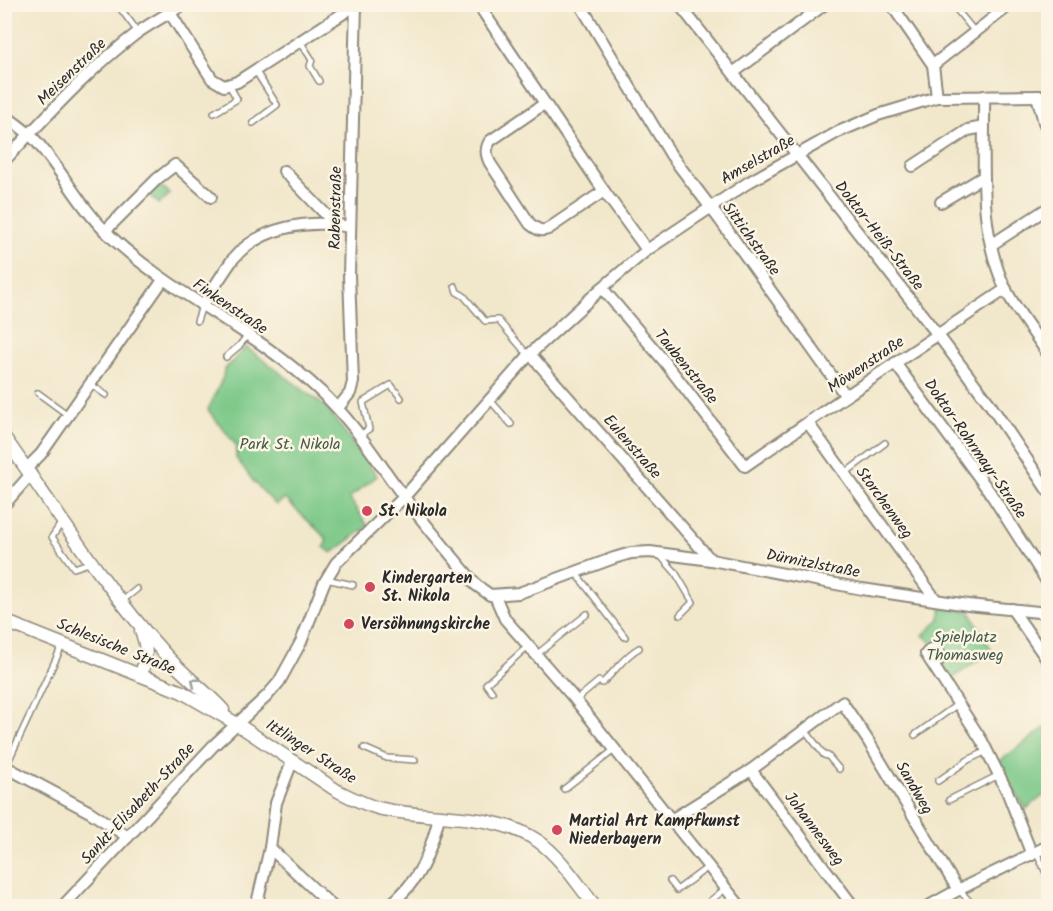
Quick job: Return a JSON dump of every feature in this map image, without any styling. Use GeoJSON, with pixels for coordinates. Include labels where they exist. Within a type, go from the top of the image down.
{"type":"FeatureCollection","features":[{"type":"Feature","properties":{"kind":"street","name":"Meisenstraße"},"geometry":{"type":"LineString","coordinates":[[4,161],[77,87],[138,32],[184,4]]}},
{"type":"Feature","properties":{"kind":"street"},"geometry":{"type":"LineString","coordinates":[[478,4],[544,104],[647,250]]}},
{"type":"Feature","properties":{"kind":"street","name":"Sittichstraße"},"geometry":{"type":"LineString","coordinates":[[580,4],[671,155],[846,396]]}},
{"type":"Feature","properties":{"kind":"street","name":"Doktor-Heiß-Straße"},"geometry":{"type":"LineString","coordinates":[[679,4],[938,335],[989,404],[1048,491]]}},
{"type":"Feature","properties":{"kind":"street"},"geometry":{"type":"LineString","coordinates":[[732,73],[825,4]]}},
{"type":"Feature","properties":{"kind":"street"},"geometry":{"type":"LineString","coordinates":[[891,4],[933,65],[938,97]]}},
{"type":"Feature","properties":{"kind":"street"},"geometry":{"type":"LineString","coordinates":[[933,65],[1011,4]]}},
{"type":"Feature","properties":{"kind":"street"},"geometry":{"type":"LineString","coordinates":[[170,13],[212,79],[224,86],[255,70],[356,5]]}},
{"type":"Feature","properties":{"kind":"street","name":"Rabenstraße"},"geometry":{"type":"LineString","coordinates":[[338,408],[350,393],[352,382],[350,227],[356,5]]}},
{"type":"Feature","properties":{"kind":"street"},"geometry":{"type":"LineString","coordinates":[[984,96],[983,177],[991,245],[1006,289],[1048,354]]}},
{"type":"Feature","properties":{"kind":"street"},"geometry":{"type":"LineString","coordinates":[[1043,96],[1037,103],[1048,130]]}},
{"type":"Feature","properties":{"kind":"street","name":"Amselstraße"},"geometry":{"type":"LineString","coordinates":[[326,579],[336,563],[388,515],[529,355],[647,250],[710,207],[838,132],[878,115],[938,97],[1043,96]]}},
{"type":"Feature","properties":{"kind":"street"},"geometry":{"type":"LineString","coordinates":[[544,104],[490,141],[487,147],[490,163],[530,224],[537,230],[548,229],[604,191]]}},
{"type":"Feature","properties":{"kind":"street","name":"Finkenstraße"},"geometry":{"type":"LineString","coordinates":[[4,115],[30,135],[83,206],[105,231],[163,280],[294,369],[338,408],[404,497],[476,585],[485,593],[495,596]]}},
{"type":"Feature","properties":{"kind":"street"},"geometry":{"type":"LineString","coordinates":[[913,166],[968,130],[984,127]]}},
{"type":"Feature","properties":{"kind":"street"},"geometry":{"type":"LineString","coordinates":[[105,231],[157,179],[175,165],[211,197]]}},
{"type":"Feature","properties":{"kind":"street","name":"Rabenstraße"},"geometry":{"type":"LineString","coordinates":[[285,171],[335,224]]}},
{"type":"Feature","properties":{"kind":"street"},"geometry":{"type":"LineString","coordinates":[[941,202],[983,177]]}},
{"type":"Feature","properties":{"kind":"street"},"geometry":{"type":"LineString","coordinates":[[991,245],[1048,208]]}},
{"type":"Feature","properties":{"kind":"street"},"geometry":{"type":"LineString","coordinates":[[202,306],[235,258],[259,239],[293,226],[335,224],[350,227]]}},
{"type":"Feature","properties":{"kind":"street"},"geometry":{"type":"LineString","coordinates":[[4,505],[163,280]]}},
{"type":"Feature","properties":{"kind":"street","name":"Taubenstraße"},"geometry":{"type":"LineString","coordinates":[[602,288],[664,361],[745,466]]}},
{"type":"Feature","properties":{"kind":"street","name":"Möwenstraße"},"geometry":{"type":"LineString","coordinates":[[745,466],[1006,289]]}},
{"type":"Feature","properties":{"kind":"street","name":"Eulenstraße"},"geometry":{"type":"LineString","coordinates":[[529,355],[711,560]]}},
{"type":"Feature","properties":{"kind":"street","name":"Doktor-Rohrmayr-Straße"},"geometry":{"type":"LineString","coordinates":[[895,363],[989,491],[1048,583]]}},
{"type":"Feature","properties":{"kind":"street","name":"Storchenweg"},"geometry":{"type":"LineString","coordinates":[[808,423],[936,600]]}},
{"type":"Feature","properties":{"kind":"street","name":"Ittlinger Straße"},"geometry":{"type":"LineString","coordinates":[[6,445],[29,471],[134,617],[165,654],[204,689],[237,724]]}},
{"type":"Feature","properties":{"kind":"street","name":"Dürnitzlstraße"},"geometry":{"type":"LineString","coordinates":[[495,596],[519,593],[631,553],[658,552],[862,589],[936,600],[1048,612]]}},
{"type":"Feature","properties":{"kind":"street","name":"Sankt-Elisabeth-Straße"},"geometry":{"type":"LineString","coordinates":[[63,906],[237,724],[267,696],[283,675],[301,642],[326,579]]}},
{"type":"Feature","properties":{"kind":"street"},"geometry":{"type":"LineString","coordinates":[[495,596],[505,619],[576,700],[740,906]]}},
{"type":"Feature","properties":{"kind":"street"},"geometry":{"type":"LineString","coordinates":[[1012,609],[1048,661]]}},
{"type":"Feature","properties":{"kind":"street","name":"Ittlinger Straße"},"geometry":{"type":"LineString","coordinates":[[134,617],[146,642],[146,658],[140,675]]}},
{"type":"Feature","properties":{"kind":"street","name":"Schlesische Straße"},"geometry":{"type":"LineString","coordinates":[[4,621],[182,692],[213,709]]}},
{"type":"Feature","properties":{"kind":"street"},"geometry":{"type":"LineString","coordinates":[[933,664],[987,751],[1034,854]]}},
{"type":"Feature","properties":{"kind":"street","name":"Sandweg"},"geometry":{"type":"LineString","coordinates":[[805,730],[842,702],[867,739],[958,890]]}},
{"type":"Feature","properties":{"kind":"street","name":"Ittlinger Straße"},"geometry":{"type":"LineString","coordinates":[[213,709],[292,762],[357,801],[386,810],[494,823],[518,830],[536,840],[555,856],[595,906]]}},
{"type":"Feature","properties":{"kind":"street"},"geometry":{"type":"LineString","coordinates":[[671,820],[751,770],[805,730]]}},
{"type":"Feature","properties":{"kind":"street"},"geometry":{"type":"LineString","coordinates":[[258,899],[270,848],[276,803],[292,762]]}},
{"type":"Feature","properties":{"kind":"street"},"geometry":{"type":"LineString","coordinates":[[5,766],[90,812],[128,837]]}},
{"type":"Feature","properties":{"kind":"street","name":"Johannesweg"},"geometry":{"type":"LineString","coordinates":[[751,770],[853,906]]}},
{"type":"Feature","properties":{"kind":"street"},"geometry":{"type":"LineString","coordinates":[[389,906],[413,881],[428,858],[439,817]]}},
{"type":"Feature","properties":{"kind":"street"},"geometry":{"type":"LineString","coordinates":[[929,906],[1048,846]]}},
{"type":"Feature","properties":{"kind":"street"},"geometry":{"type":"LineString","coordinates":[[270,848],[332,906]]}},
{"type":"Feature","properties":{"kind":"lane"},"geometry":{"type":"LineString","coordinates":[[117,4],[138,32]]}},
{"type":"Feature","properties":{"kind":"lane"},"geometry":{"type":"LineString","coordinates":[[952,4],[975,32]]}},
{"type":"Feature","properties":{"kind":"lane"},"geometry":{"type":"LineString","coordinates":[[300,41],[312,60],[310,66],[320,81]]}},
{"type":"Feature","properties":{"kind":"lane"},"geometry":{"type":"LineString","coordinates":[[253,123],[276,105],[255,70]]}},
{"type":"Feature","properties":{"kind":"lane"},"geometry":{"type":"LineString","coordinates":[[214,112],[237,99],[229,85]]}},
{"type":"Feature","properties":{"kind":"lane"},"geometry":{"type":"LineString","coordinates":[[455,286],[457,292],[464,296],[485,321],[498,320],[529,355]]}},
{"type":"Feature","properties":{"kind":"lane"},"geometry":{"type":"LineString","coordinates":[[197,321],[202,306]]}},
{"type":"Feature","properties":{"kind":"lane"},"geometry":{"type":"LineString","coordinates":[[226,357],[247,336]]}},
{"type":"Feature","properties":{"kind":"lane"},"geometry":{"type":"LineString","coordinates":[[90,384],[106,394]]}},
{"type":"Feature","properties":{"kind":"lane"},"geometry":{"type":"LineString","coordinates":[[360,435],[369,429],[363,402],[391,385],[401,398]]}},
{"type":"Feature","properties":{"kind":"lane"},"geometry":{"type":"LineString","coordinates":[[38,393],[68,415]]}},
{"type":"Feature","properties":{"kind":"lane"},"geometry":{"type":"LineString","coordinates":[[489,399],[511,424]]}},
{"type":"Feature","properties":{"kind":"lane"},"geometry":{"type":"LineString","coordinates":[[844,474],[885,443]]}},
{"type":"Feature","properties":{"kind":"lane"},"geometry":{"type":"LineString","coordinates":[[64,520],[52,537],[74,568],[93,562]]}},
{"type":"Feature","properties":{"kind":"lane"},"geometry":{"type":"LineString","coordinates":[[658,552],[675,572],[693,602],[680,615]]}},
{"type":"Feature","properties":{"kind":"lane"},"geometry":{"type":"LineString","coordinates":[[575,572],[625,637]]}},
{"type":"Feature","properties":{"kind":"lane"},"geometry":{"type":"LineString","coordinates":[[326,579],[353,585]]}},
{"type":"Feature","properties":{"kind":"lane"},"geometry":{"type":"LineString","coordinates":[[122,601],[137,588]]}},
{"type":"Feature","properties":{"kind":"lane"},"geometry":{"type":"LineString","coordinates":[[492,692],[486,684],[587,614]]}},
{"type":"Feature","properties":{"kind":"lane"},"geometry":{"type":"LineString","coordinates":[[5,766],[63,644]]}},
{"type":"Feature","properties":{"kind":"lane"},"geometry":{"type":"LineString","coordinates":[[576,700],[599,681],[602,684],[628,654],[639,648]]}},
{"type":"Feature","properties":{"kind":"lane"},"geometry":{"type":"LineString","coordinates":[[915,735],[958,704]]}},
{"type":"Feature","properties":{"kind":"lane"},"geometry":{"type":"LineString","coordinates":[[805,730],[824,755],[828,756],[839,769]]}},
{"type":"Feature","properties":{"kind":"lane","name":"Ittlinger Straße"},"geometry":{"type":"LineString","coordinates":[[364,748],[387,758],[415,760]]}},
{"type":"Feature","properties":{"kind":"lane"},"geometry":{"type":"LineString","coordinates":[[564,789],[615,749]]}},
{"type":"Feature","properties":{"kind":"lane"},"geometry":{"type":"LineString","coordinates":[[938,781],[968,760],[987,751]]}},
{"type":"Feature","properties":{"kind":"lane"},"geometry":{"type":"LineString","coordinates":[[950,801],[999,775]]}},
{"type":"Feature","properties":{"kind":"lane"},"geometry":{"type":"LineString","coordinates":[[1034,854],[1048,877]]}},
{"type":"Feature","properties":{"kind":"lane"},"geometry":{"type":"LineString","coordinates":[[670,881],[677,890],[708,867]]}},
{"type":"Feature","properties":{"kind":"lane"},"geometry":{"type":"LineString","coordinates":[[704,906],[725,889]]}},
{"type":"Feature","properties":{"kind":"lane"},"geometry":{"type":"LineString","coordinates":[[958,890],[974,906]]}},
{"type":"Feature","properties":{"kind":"green space"},"geometry":{"type":"Polygon","coordinates":[[[157,186],[164,188],[170,194],[159,204],[148,194],[157,186]]]}},
{"type":"Feature","properties":{"kind":"green space","name":"Park St. Nikola"},"geometry":{"type":"Polygon","coordinates":[[[246,347],[326,407],[377,476],[349,498],[368,526],[332,553],[324,547],[327,539],[285,499],[276,505],[254,482],[236,458],[236,445],[208,410],[224,370],[246,347]]]}},
{"type":"Feature","properties":{"kind":"green space","name":"Spielplatz Thomasweg"},"geometry":{"type":"Polygon","coordinates":[[[942,606],[970,612],[992,651],[948,681],[937,666],[945,660],[944,647],[933,644],[923,635],[939,620],[942,606]]]}},
{"type":"Feature","properties":{"kind":"green space"},"geometry":{"type":"Polygon","coordinates":[[[1046,727],[1048,731],[1048,792],[1026,809],[996,764],[1046,727]]]}},
{"type":"Feature","properties":{"kind":"place","name":"St. Nikola"},"geometry":{"type":"Point","coordinates":[367,511]}},
{"type":"Feature","properties":{"kind":"place","name":"Kindergarten St. Nikola"},"geometry":{"type":"Point","coordinates":[370,587]}},
{"type":"Feature","properties":{"kind":"place","name":"Versöhnungskirche"},"geometry":{"type":"Point","coordinates":[349,624]}},
{"type":"Feature","properties":{"kind":"place","name":"Martial Art Kampfkunst Niederbayern"},"geometry":{"type":"Point","coordinates":[557,830]}}]}
